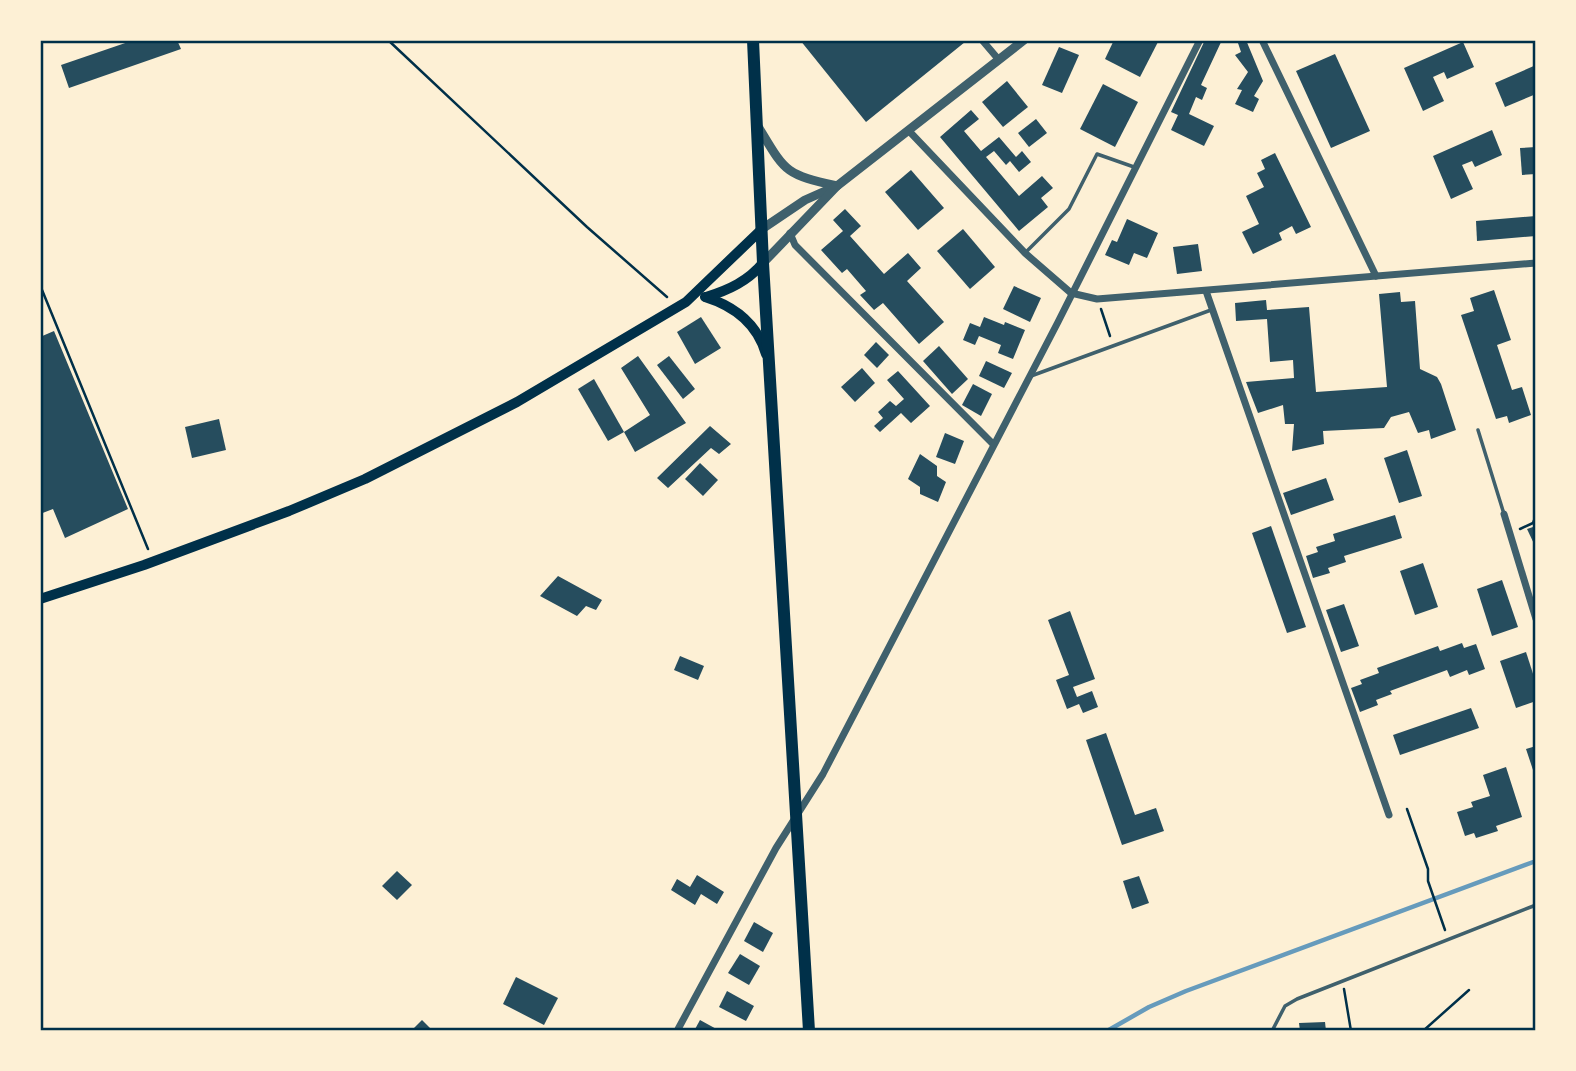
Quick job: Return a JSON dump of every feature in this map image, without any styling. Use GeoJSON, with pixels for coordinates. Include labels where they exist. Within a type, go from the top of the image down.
{"type":"FeatureCollection","features":[{"type":"Feature","properties":{"kind":"main road"},"geometry":{"type":"LineString","coordinates":[[753,40],[763,263],[809,1031]]}},
{"type":"Feature","properties":{"kind":"main road"},"geometry":{"type":"LineString","coordinates":[[686,302],[762,229]]}},
{"type":"Feature","properties":{"kind":"main road"},"geometry":{"type":"LineString","coordinates":[[40,599],[289,511],[365,479],[517,402],[686,302],[741,283],[763,263]]}},
{"type":"Feature","properties":{"kind":"main road"},"geometry":{"type":"LineString","coordinates":[[705,297],[728,305],[746,321],[762,342],[769,367]]}},
{"type":"Feature","properties":{"kind":"street"},"geometry":{"type":"LineString","coordinates":[[982,40],[999,60]]}},
{"type":"Feature","properties":{"kind":"street"},"geometry":{"type":"LineString","coordinates":[[763,263],[836,186],[1024,40]]}},
{"type":"Feature","properties":{"kind":"street"},"geometry":{"type":"LineString","coordinates":[[677,1031],[776,848],[823,774],[1200,40]]}},
{"type":"Feature","properties":{"kind":"street"},"geometry":{"type":"LineString","coordinates":[[1262,40],[1376,276]]}},
{"type":"Feature","properties":{"kind":"street"},"geometry":{"type":"LineString","coordinates":[[758,127],[775,155],[792,174],[836,186]]}},
{"type":"Feature","properties":{"kind":"street"},"geometry":{"type":"LineString","coordinates":[[909,131],[1025,253],[1071,293],[1097,299],[1536,263]]}},
{"type":"Feature","properties":{"kind":"street"},"geometry":{"type":"LineString","coordinates":[[762,229],[805,200],[836,186]]}},
{"type":"Feature","properties":{"kind":"street"},"geometry":{"type":"LineString","coordinates":[[790,233],[795,245],[993,444]]}},
{"type":"Feature","properties":{"kind":"street"},"geometry":{"type":"LineString","coordinates":[[1206,291],[1389,815]]}},
{"type":"Feature","properties":{"kind":"street"},"geometry":{"type":"LineString","coordinates":[[1504,513],[1536,618]]}},
{"type":"Feature","properties":{"kind":"lane"},"geometry":{"type":"LineString","coordinates":[[1025,253],[1069,209],[1097,154],[1136,167]]}},
{"type":"Feature","properties":{"kind":"lane"},"geometry":{"type":"LineString","coordinates":[[1029,377],[1213,309]]}},
{"type":"Feature","properties":{"kind":"lane"},"geometry":{"type":"LineString","coordinates":[[1478,430],[1504,513]]}},
{"type":"Feature","properties":{"kind":"lane"},"geometry":{"type":"LineString","coordinates":[[1272,1031],[1285,1006],[1297,999],[1536,905]]}},
{"type":"Feature","properties":{"kind":"path"},"geometry":{"type":"LineString","coordinates":[[388,40],[608,246],[663,292],[675,308]]}},
{"type":"Feature","properties":{"kind":"path"},"geometry":{"type":"LineString","coordinates":[[40,285],[153,561]]}},
{"type":"Feature","properties":{"kind":"path"},"geometry":{"type":"LineString","coordinates":[[1097,299],[1114,346]]}},
{"type":"Feature","properties":{"kind":"path"},"geometry":{"type":"LineString","coordinates":[[1510,534],[1533,523],[1536,514]]}},
{"type":"Feature","properties":{"kind":"path"},"geometry":{"type":"LineString","coordinates":[[1407,809],[1428,869],[1428,881],[1448,940]]}},
{"type":"Feature","properties":{"kind":"path"},"geometry":{"type":"LineString","coordinates":[[1343,982],[1351,1031]]}},
{"type":"Feature","properties":{"kind":"path"},"geometry":{"type":"LineString","coordinates":[[1423,1031],[1469,990]]}},
{"type":"Feature","properties":{"kind":"building"},"geometry":{"type":"Polygon","coordinates":[[[134,40],[177,40],[181,49],[69,88],[61,65],[134,40]]]}},
{"type":"Feature","properties":{"kind":"building"},"geometry":{"type":"Polygon","coordinates":[[[800,40],[963,40],[965,42],[866,122],[800,40]]]}},
{"type":"Feature","properties":{"kind":"building"},"geometry":{"type":"Polygon","coordinates":[[[1114,40],[1159,40],[1140,77],[1105,59],[1114,40]]]}},
{"type":"Feature","properties":{"kind":"building"},"geometry":{"type":"Polygon","coordinates":[[[1205,40],[1222,40],[1201,85],[1207,88],[1202,100],[1196,97],[1189,114],[1214,126],[1204,146],[1171,130],[1178,115],[1171,112],[1205,40]]]}},
{"type":"Feature","properties":{"kind":"building"},"geometry":{"type":"Polygon","coordinates":[[[1237,40],[1246,40],[1263,81],[1254,96],[1259,99],[1253,112],[1235,104],[1242,90],[1237,89],[1248,72],[1235,55],[1241,52],[1237,40]]]}},
{"type":"Feature","properties":{"kind":"building"},"geometry":{"type":"Polygon","coordinates":[[[1463,42],[1474,67],[1447,79],[1444,72],[1433,77],[1444,101],[1423,111],[1404,68],[1463,42]]]}},
{"type":"Feature","properties":{"kind":"building"},"geometry":{"type":"Polygon","coordinates":[[[1059,47],[1079,55],[1062,93],[1042,85],[1059,47]]]}},
{"type":"Feature","properties":{"kind":"building"},"geometry":{"type":"Polygon","coordinates":[[[1335,54],[1370,131],[1331,148],[1296,71],[1335,54]]]}},
{"type":"Feature","properties":{"kind":"building"},"geometry":{"type":"Polygon","coordinates":[[[1536,65],[1536,94],[1505,107],[1495,83],[1536,65]]]}},
{"type":"Feature","properties":{"kind":"building"},"geometry":{"type":"Polygon","coordinates":[[[1007,81],[1028,107],[1003,127],[982,102],[1007,81]]]}},
{"type":"Feature","properties":{"kind":"building"},"geometry":{"type":"Polygon","coordinates":[[[1103,84],[1138,102],[1115,147],[1080,129],[1103,84]]]}},
{"type":"Feature","properties":{"kind":"building"},"geometry":{"type":"Polygon","coordinates":[[[971,110],[979,119],[964,131],[981,151],[999,137],[1016,157],[1022,151],[1031,162],[1019,172],[1010,161],[1006,165],[994,151],[986,157],[1019,196],[1042,176],[1053,188],[1041,198],[1048,207],[1019,231],[940,137],[971,110]]]}},
{"type":"Feature","properties":{"kind":"building"},"geometry":{"type":"Polygon","coordinates":[[[1036,119],[1047,133],[1029,147],[1018,133],[1036,119]]]}},
{"type":"Feature","properties":{"kind":"building"},"geometry":{"type":"Polygon","coordinates":[[[1492,130],[1502,155],[1475,167],[1472,161],[1462,165],[1473,189],[1451,199],[1433,156],[1492,130]]]}},
{"type":"Feature","properties":{"kind":"building"},"geometry":{"type":"Polygon","coordinates":[[[1536,147],[1536,174],[1522,175],[1520,148],[1536,147]]]}},
{"type":"Feature","properties":{"kind":"building"},"geometry":{"type":"Polygon","coordinates":[[[1275,153],[1311,227],[1296,234],[1292,226],[1279,233],[1282,240],[1253,254],[1242,232],[1259,224],[1246,196],[1264,187],[1257,173],[1265,169],[1261,160],[1275,153]]]}},
{"type":"Feature","properties":{"kind":"building"},"geometry":{"type":"Polygon","coordinates":[[[911,170],[944,208],[918,230],[885,192],[911,170]]]}},
{"type":"Feature","properties":{"kind":"building"},"geometry":{"type":"Polygon","coordinates":[[[845,209],[861,226],[850,236],[884,274],[908,253],[921,268],[907,281],[944,322],[919,344],[883,303],[874,310],[860,295],[866,291],[847,269],[842,273],[821,250],[843,231],[833,220],[845,209]]]}},
{"type":"Feature","properties":{"kind":"building"},"geometry":{"type":"Polygon","coordinates":[[[1536,216],[1536,236],[1477,241],[1476,221],[1536,216]]]}},
{"type":"Feature","properties":{"kind":"building"},"geometry":{"type":"Polygon","coordinates":[[[1127,219],[1158,233],[1147,258],[1134,253],[1129,265],[1105,255],[1112,240],[1117,242],[1127,219]]]}},
{"type":"Feature","properties":{"kind":"building"},"geometry":{"type":"Polygon","coordinates":[[[963,229],[995,267],[970,289],[937,251],[963,229]]]}},
{"type":"Feature","properties":{"kind":"building"},"geometry":{"type":"Polygon","coordinates":[[[1198,244],[1202,271],[1177,274],[1173,247],[1198,244]]]}},
{"type":"Feature","properties":{"kind":"building"},"geometry":{"type":"Polygon","coordinates":[[[1014,286],[1041,298],[1030,322],[1003,309],[1014,286]]]}},
{"type":"Feature","properties":{"kind":"building"},"geometry":{"type":"Polygon","coordinates":[[[1494,290],[1511,340],[1497,345],[1512,390],[1522,387],[1531,415],[1509,423],[1507,416],[1496,419],[1461,315],[1474,311],[1470,298],[1494,290]]]}},
{"type":"Feature","properties":{"kind":"building"},"geometry":{"type":"Polygon","coordinates":[[[1400,292],[1401,302],[1415,301],[1420,369],[1437,377],[1456,430],[1431,439],[1429,430],[1418,433],[1409,412],[1391,417],[1384,428],[1323,431],[1324,444],[1292,451],[1294,424],[1285,424],[1283,405],[1258,413],[1246,382],[1294,378],[1293,360],[1270,362],[1267,319],[1236,321],[1235,303],[1266,300],[1267,310],[1309,307],[1316,392],[1387,387],[1379,294],[1400,292]]]}},
{"type":"Feature","properties":{"kind":"building"},"geometry":{"type":"Polygon","coordinates":[[[701,317],[721,348],[695,364],[677,332],[701,317]]]}},
{"type":"Feature","properties":{"kind":"building"},"geometry":{"type":"Polygon","coordinates":[[[984,317],[1025,330],[1013,359],[998,353],[1001,345],[979,336],[975,345],[963,340],[970,323],[980,327],[984,317]]]}},
{"type":"Feature","properties":{"kind":"building"},"geometry":{"type":"Polygon","coordinates":[[[54,331],[128,509],[65,538],[53,509],[40,514],[40,337],[54,331]]]}},
{"type":"Feature","properties":{"kind":"building"},"geometry":{"type":"Polygon","coordinates":[[[876,342],[889,355],[877,368],[864,355],[876,342]]]}},
{"type":"Feature","properties":{"kind":"building"},"geometry":{"type":"Polygon","coordinates":[[[939,346],[968,379],[952,394],[923,361],[939,346]]]}},
{"type":"Feature","properties":{"kind":"building"},"geometry":{"type":"Polygon","coordinates":[[[638,356],[686,423],[635,452],[624,432],[650,415],[621,368],[638,356]]]}},
{"type":"Feature","properties":{"kind":"building"},"geometry":{"type":"Polygon","coordinates":[[[669,356],[695,389],[683,399],[657,365],[669,356]]]}},
{"type":"Feature","properties":{"kind":"building"},"geometry":{"type":"Polygon","coordinates":[[[986,361],[1012,373],[1004,388],[979,376],[986,361]]]}},
{"type":"Feature","properties":{"kind":"building"},"geometry":{"type":"Polygon","coordinates":[[[862,368],[875,383],[855,402],[841,387],[862,368]]]}},
{"type":"Feature","properties":{"kind":"building"},"geometry":{"type":"Polygon","coordinates":[[[898,371],[930,406],[911,423],[901,413],[880,432],[874,426],[883,418],[878,412],[890,401],[896,406],[904,399],[887,380],[898,371]]]}},
{"type":"Feature","properties":{"kind":"building"},"geometry":{"type":"Polygon","coordinates":[[[594,379],[624,432],[608,441],[578,389],[594,379]]]}},
{"type":"Feature","properties":{"kind":"building"},"geometry":{"type":"Polygon","coordinates":[[[973,384],[992,394],[981,416],[962,405],[973,384]]]}},
{"type":"Feature","properties":{"kind":"building"},"geometry":{"type":"Polygon","coordinates":[[[219,419],[226,450],[192,458],[185,427],[219,419]]]}},
{"type":"Feature","properties":{"kind":"building"},"geometry":{"type":"Polygon","coordinates":[[[710,426],[731,444],[719,454],[711,448],[668,488],[657,478],[710,426]]]}},
{"type":"Feature","properties":{"kind":"building"},"geometry":{"type":"Polygon","coordinates":[[[945,433],[964,441],[955,464],[936,457],[945,433]]]}},
{"type":"Feature","properties":{"kind":"building"},"geometry":{"type":"Polygon","coordinates":[[[1407,450],[1422,496],[1399,503],[1384,458],[1407,450]]]}},
{"type":"Feature","properties":{"kind":"building"},"geometry":{"type":"Polygon","coordinates":[[[920,454],[937,466],[937,476],[946,482],[938,502],[920,494],[920,487],[908,479],[920,454]]]}},
{"type":"Feature","properties":{"kind":"building"},"geometry":{"type":"Polygon","coordinates":[[[700,463],[718,480],[703,496],[685,479],[700,463]]]}},
{"type":"Feature","properties":{"kind":"building"},"geometry":{"type":"Polygon","coordinates":[[[1326,478],[1334,500],[1291,515],[1283,493],[1326,478]]]}},
{"type":"Feature","properties":{"kind":"building"},"geometry":{"type":"Polygon","coordinates":[[[1395,515],[1402,538],[1344,556],[1346,562],[1328,568],[1330,573],[1313,578],[1306,556],[1318,552],[1316,547],[1335,541],[1333,534],[1395,515]]]}},
{"type":"Feature","properties":{"kind":"building"},"geometry":{"type":"Polygon","coordinates":[[[1271,526],[1306,627],[1287,633],[1252,533],[1271,526]]]}},
{"type":"Feature","properties":{"kind":"building"},"geometry":{"type":"Polygon","coordinates":[[[1536,526],[1536,548],[1527,529],[1536,526]]]}},
{"type":"Feature","properties":{"kind":"building"},"geometry":{"type":"Polygon","coordinates":[[[1423,563],[1438,607],[1415,615],[1400,571],[1423,563]]]}},
{"type":"Feature","properties":{"kind":"building"},"geometry":{"type":"Polygon","coordinates":[[[558,576],[602,600],[596,610],[586,606],[577,616],[540,596],[558,576]]]}},
{"type":"Feature","properties":{"kind":"building"},"geometry":{"type":"Polygon","coordinates":[[[1502,580],[1518,627],[1492,636],[1477,589],[1502,580]]]}},
{"type":"Feature","properties":{"kind":"building"},"geometry":{"type":"Polygon","coordinates":[[[1344,604],[1359,646],[1341,652],[1326,610],[1344,604]]]}},
{"type":"Feature","properties":{"kind":"building"},"geometry":{"type":"Polygon","coordinates":[[[1070,611],[1095,679],[1073,687],[1077,697],[1092,691],[1098,707],[1083,713],[1079,704],[1067,709],[1056,680],[1069,675],[1048,620],[1070,611]]]}},
{"type":"Feature","properties":{"kind":"building"},"geometry":{"type":"Polygon","coordinates":[[[1462,643],[1464,648],[1476,644],[1485,669],[1469,675],[1467,670],[1450,677],[1447,670],[1390,691],[1392,694],[1376,700],[1378,705],[1360,712],[1351,688],[1362,684],[1360,680],[1379,673],[1377,668],[1438,646],[1440,651],[1462,643]]]}},
{"type":"Feature","properties":{"kind":"building"},"geometry":{"type":"Polygon","coordinates":[[[1526,652],[1536,683],[1536,701],[1516,708],[1500,661],[1526,652]]]}},
{"type":"Feature","properties":{"kind":"building"},"geometry":{"type":"Polygon","coordinates":[[[680,656],[704,666],[698,680],[674,670],[680,656]]]}},
{"type":"Feature","properties":{"kind":"building"},"geometry":{"type":"Polygon","coordinates":[[[1471,708],[1479,728],[1400,755],[1393,735],[1471,708]]]}},
{"type":"Feature","properties":{"kind":"building"},"geometry":{"type":"Polygon","coordinates":[[[1106,733],[1135,815],[1156,808],[1164,831],[1122,845],[1086,740],[1106,733]]]}},
{"type":"Feature","properties":{"kind":"building"},"geometry":{"type":"Polygon","coordinates":[[[1536,746],[1536,776],[1535,776],[1526,749],[1536,746]]]}},
{"type":"Feature","properties":{"kind":"building"},"geometry":{"type":"Polygon","coordinates":[[[1506,767],[1522,817],[1496,826],[1498,831],[1476,838],[1474,833],[1465,836],[1457,812],[1473,807],[1471,802],[1490,796],[1483,775],[1506,767]]]}},
{"type":"Feature","properties":{"kind":"building"},"geometry":{"type":"Polygon","coordinates":[[[397,871],[412,885],[397,900],[382,886],[397,871]]]}},
{"type":"Feature","properties":{"kind":"building"},"geometry":{"type":"Polygon","coordinates":[[[697,875],[724,892],[717,904],[701,894],[695,905],[671,890],[677,879],[690,887],[697,875]]]}},
{"type":"Feature","properties":{"kind":"building"},"geometry":{"type":"Polygon","coordinates":[[[1139,876],[1149,903],[1132,909],[1123,881],[1139,876]]]}},
{"type":"Feature","properties":{"kind":"building"},"geometry":{"type":"Polygon","coordinates":[[[754,922],[773,933],[763,952],[744,941],[754,922]]]}},
{"type":"Feature","properties":{"kind":"building"},"geometry":{"type":"Polygon","coordinates":[[[740,954],[760,966],[749,985],[728,973],[740,954]]]}},
{"type":"Feature","properties":{"kind":"building"},"geometry":{"type":"Polygon","coordinates":[[[516,977],[558,998],[544,1025],[503,1004],[516,977]]]}},
{"type":"Feature","properties":{"kind":"building"},"geometry":{"type":"Polygon","coordinates":[[[727,991],[754,1006],[746,1021],[719,1007],[727,991]]]}},
{"type":"Feature","properties":{"kind":"building"},"geometry":{"type":"Polygon","coordinates":[[[422,1020],[433,1031],[411,1031],[422,1020]]]}},
{"type":"Feature","properties":{"kind":"building"},"geometry":{"type":"Polygon","coordinates":[[[700,1020],[720,1031],[694,1031],[700,1020]]]}},
{"type":"Feature","properties":{"kind":"building"},"geometry":{"type":"Polygon","coordinates":[[[1325,1022],[1326,1031],[1300,1031],[1299,1023],[1325,1022]]]}},
{"type":"Feature","properties":{"kind":"waterway"},"geometry":{"type":"LineString","coordinates":[[1107,1031],[1149,1007],[1186,991],[1536,861]]}}]}
